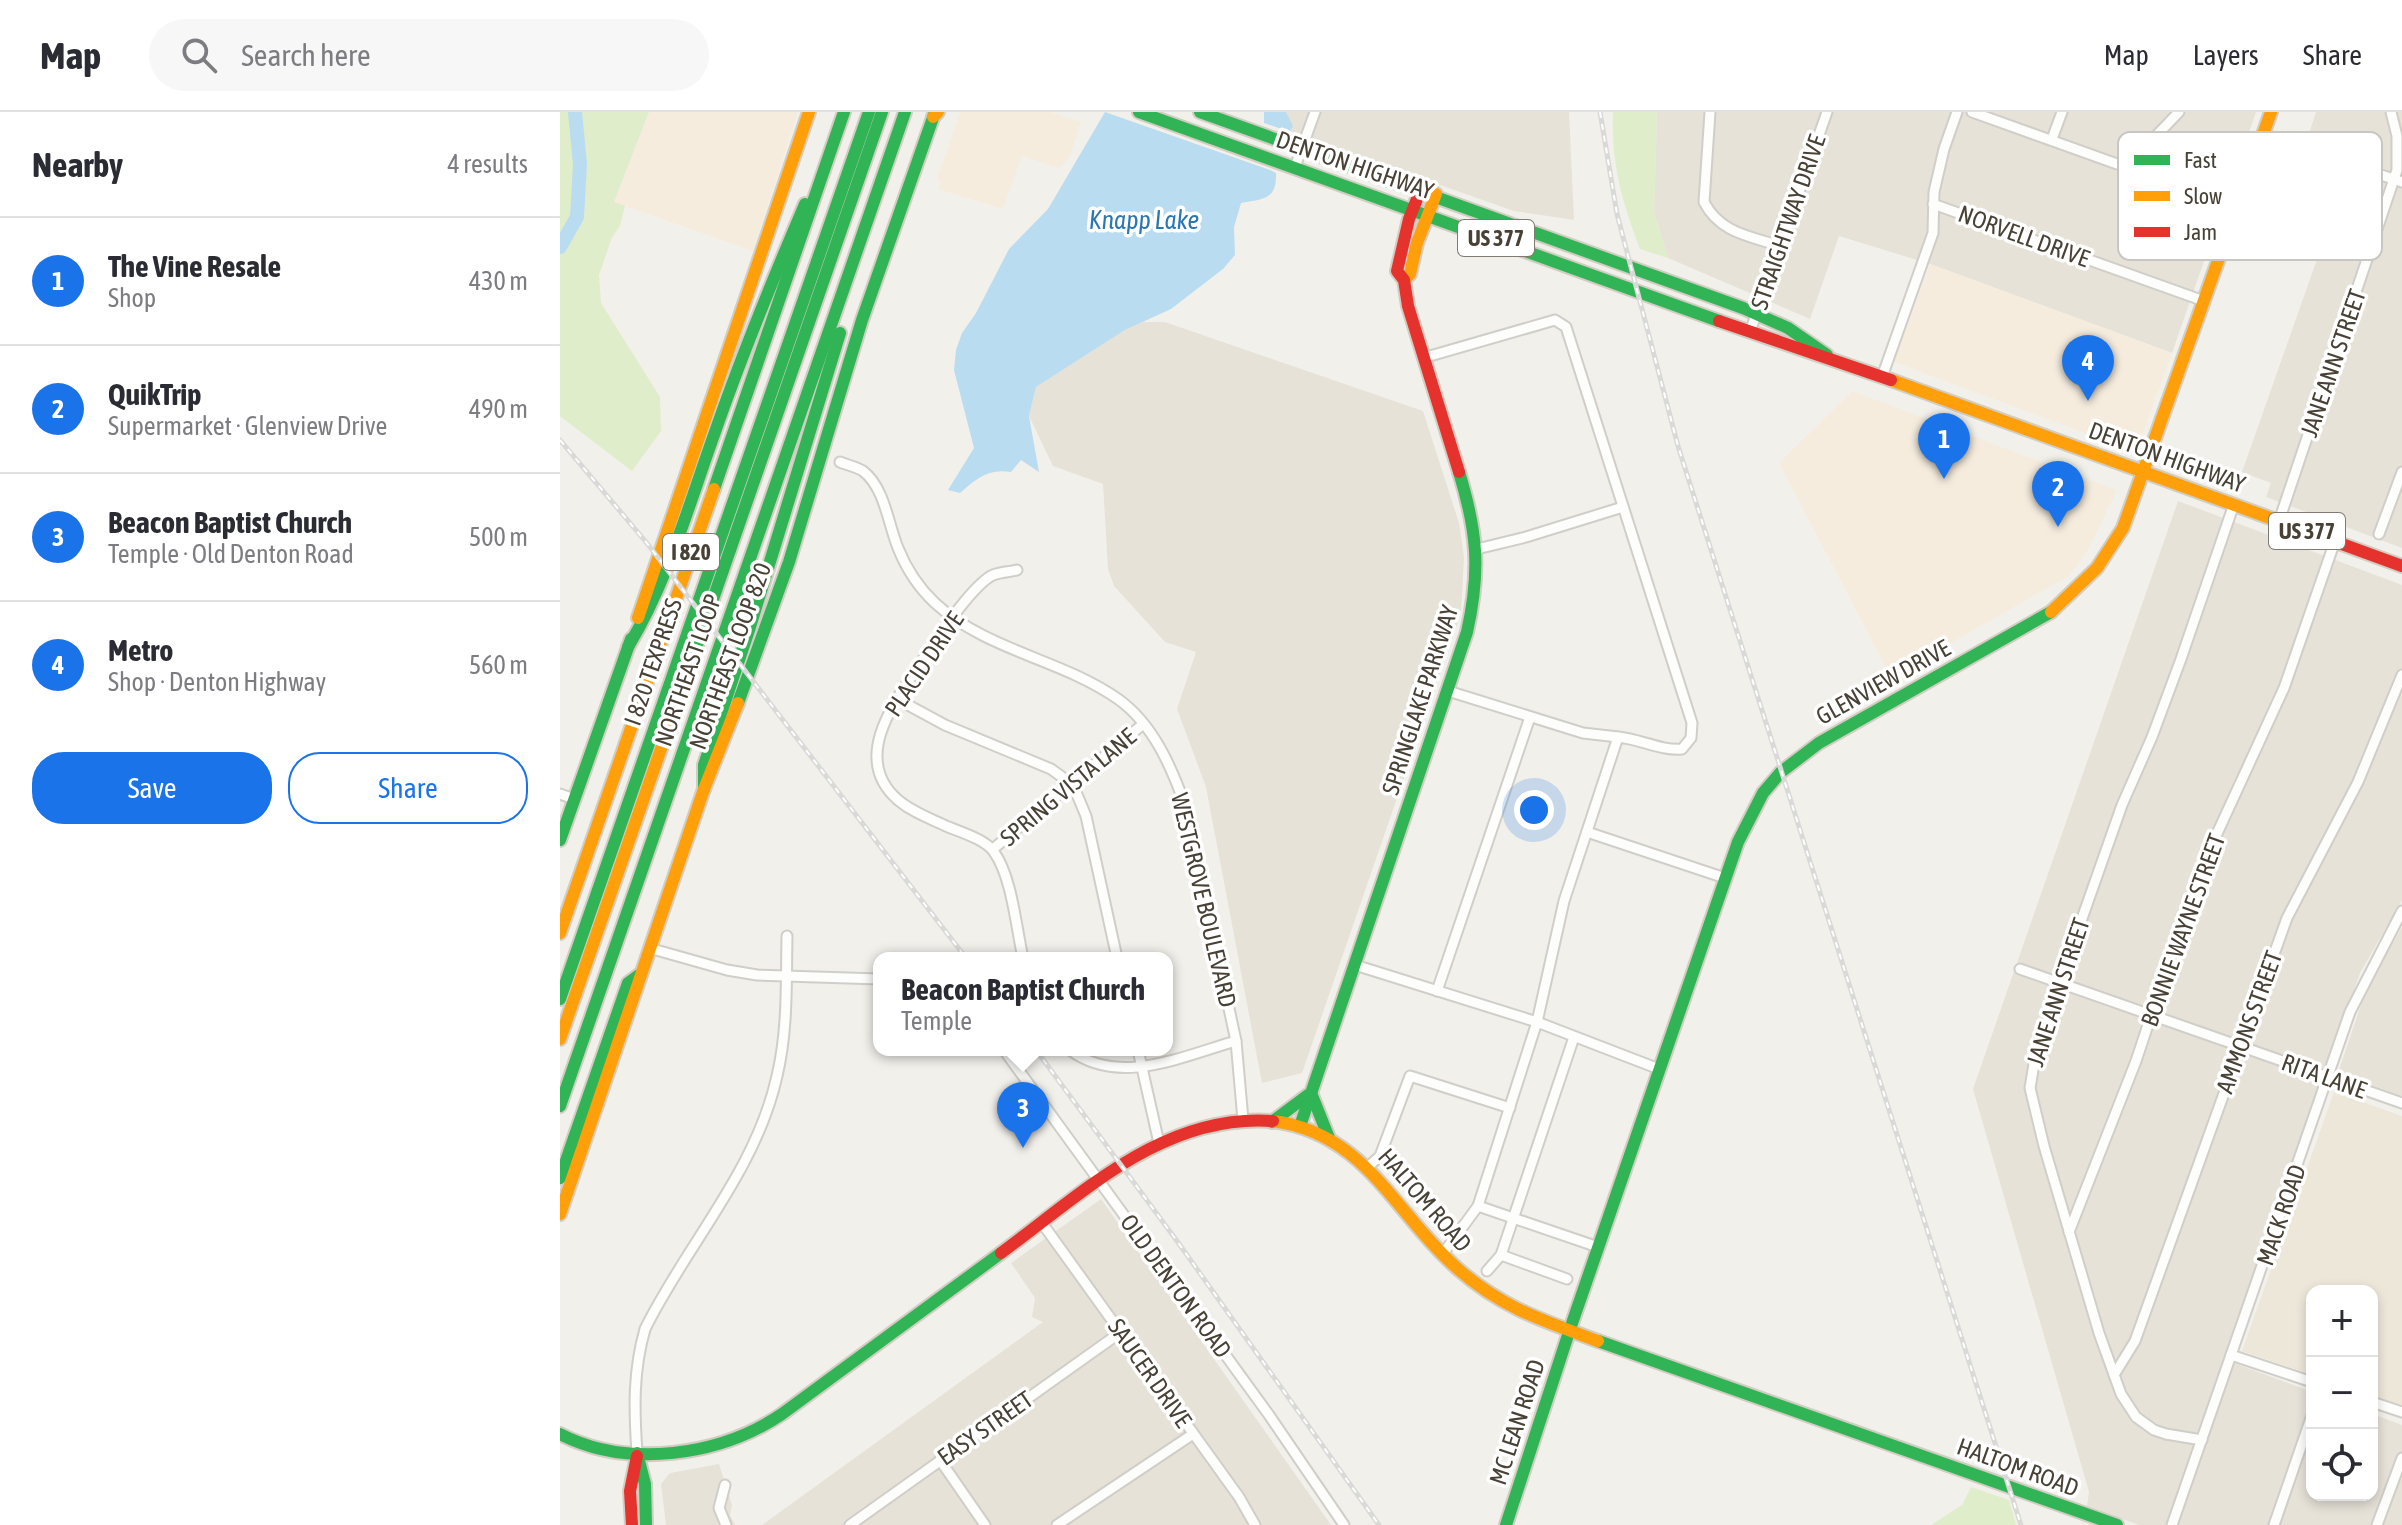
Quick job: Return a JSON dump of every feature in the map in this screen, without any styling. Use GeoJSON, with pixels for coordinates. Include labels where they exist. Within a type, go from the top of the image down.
{"type":"FeatureCollection","features":[{"type":"Feature","properties":{"kind":"main road"},"geometry":{"type":"LineString","coordinates":[[560,840],[809,112]]}},
{"type":"Feature","properties":{"kind":"main road","name":"NORTHEAST LOOP"},"geometry":{"type":"LineString","coordinates":[[560,933],[844,112]]}},
{"type":"Feature","properties":{"kind":"main road","name":"I 820 TEXPRESS"},"geometry":{"type":"LineString","coordinates":[[560,999],[869,112]]}},
{"type":"Feature","properties":{"kind":"main road","name":"I 820 TEXPRESS"},"geometry":{"type":"LineString","coordinates":[[560,1039],[882,112]]}},
{"type":"Feature","properties":{"kind":"main road","name":"NORTHEAST LOOP"},"geometry":{"type":"LineString","coordinates":[[560,1106],[905,112]]}},
{"type":"Feature","properties":{"kind":"main road","name":"DENTON HIGHWAY"},"geometry":{"type":"LineString","coordinates":[[1139,112],[1413,208],[1801,351],[1827,356],[2402,566]]}},
{"type":"Feature","properties":{"kind":"main road","name":"DENTON HIGHWAY"},"geometry":{"type":"LineString","coordinates":[[1200,112],[1436,194],[1756,315],[1809,340],[1827,356]]}},
{"type":"Feature","properties":{"kind":"main road","name":"GLENVIEW DRIVE"},"geometry":{"type":"LineString","coordinates":[[2264,132],[2271,112]]}},
{"type":"Feature","properties":{"kind":"main road","name":"NORTHEAST LOOP 820"},"geometry":{"type":"LineString","coordinates":[[560,1214],[704,789],[760,647],[789,562],[862,320],[935,114]]}},
{"type":"Feature","properties":{"kind":"main road"},"geometry":{"type":"LineString","coordinates":[[628,647],[646,617],[677,539],[750,333],[798,215],[824,172]]}},
{"type":"Feature","properties":{"kind":"main road","name":"SPRINGLAKE PARKWAY"},"geometry":{"type":"LineString","coordinates":[[1300,1126],[1448,691],[1476,599],[1477,549],[1472,514],[1423,358],[1404,280],[1397,271],[1421,189]]}},
{"type":"Feature","properties":{"kind":"main road"},"geometry":{"type":"LineString","coordinates":[[1404,280],[1410,274],[1417,243],[1436,194]]}},
{"type":"Feature","properties":{"kind":"main road"},"geometry":{"type":"LineString","coordinates":[[704,789],[704,765],[750,627],[867,247],[866,228]]}},
{"type":"Feature","properties":{"kind":"main road","name":"GLENVIEW DRIVE"},"geometry":{"type":"LineString","coordinates":[[1569,1332],[1725,878],[1748,818],[1763,793],[1781,772],[1819,743],[2054,610],[2077,591],[2097,568],[2117,538],[2144,472],[2218,260]]}},
{"type":"Feature","properties":{"kind":"main road"},"geometry":{"type":"LineString","coordinates":[[560,1178],[628,983],[640,975]]}},
{"type":"Feature","properties":{"kind":"main road"},"geometry":{"type":"LineString","coordinates":[[1272,1122],[1311,1093],[1329,1138]]}},
{"type":"Feature","properties":{"kind":"main road","name":"HALTOM ROAD"},"geometry":{"type":"LineString","coordinates":[[563,1438],[610,1451],[637,1453],[707,1446],[734,1440],[764,1426],[1100,1181],[1159,1143],[1204,1126],[1243,1120],[1300,1126],[1329,1138],[1369,1166],[1456,1270],[1491,1297],[1523,1314],[2117,1525]]}},
{"type":"Feature","properties":{"kind":"main road","name":"MC LEAN ROAD"},"geometry":{"type":"LineString","coordinates":[[1506,1525],[1569,1332]]}},
{"type":"Feature","properties":{"kind":"main road"},"geometry":{"type":"LineString","coordinates":[[632,1525],[630,1491],[637,1453]]}},
{"type":"Feature","properties":{"kind":"main road"},"geometry":{"type":"LineString","coordinates":[[637,1453],[645,1484],[646,1525]]}},
{"type":"Feature","properties":{"kind":"street"},"geometry":{"type":"LineString","coordinates":[[1295,167],[1315,112]]}},
{"type":"Feature","properties":{"kind":"street"},"geometry":{"type":"LineString","coordinates":[[1710,112],[1704,202],[1721,225],[1780,246]]}},
{"type":"Feature","properties":{"kind":"street","name":"STRAIGHTWAY DRIVE"},"geometry":{"type":"LineString","coordinates":[[1750,332],[1827,112]]}},
{"type":"Feature","properties":{"kind":"street"},"geometry":{"type":"LineString","coordinates":[[1882,377],[1933,233],[1937,173],[1957,112]]}},
{"type":"Feature","properties":{"kind":"street"},"geometry":{"type":"LineString","coordinates":[[1972,112],[2118,163]]}},
{"type":"Feature","properties":{"kind":"street"},"geometry":{"type":"LineString","coordinates":[[2052,139],[2062,112]]}},
{"type":"Feature","properties":{"kind":"street"},"geometry":{"type":"LineString","coordinates":[[2160,132],[2179,112]]}},
{"type":"Feature","properties":{"kind":"street","name":"JANE ANN STREET"},"geometry":{"type":"LineString","coordinates":[[2382,227],[2398,181],[2399,158],[2391,112]]}},
{"type":"Feature","properties":{"kind":"street","name":"NORVELL DRIVE"},"geometry":{"type":"LineString","coordinates":[[1933,204],[2204,301]]}},
{"type":"Feature","properties":{"kind":"street","name":"JANE ANN STREET"},"geometry":{"type":"LineString","coordinates":[[2279,521],[2370,260]]}},
{"type":"Feature","properties":{"kind":"street"},"geometry":{"type":"LineString","coordinates":[[1423,358],[1555,320],[1566,327],[1692,723],[1691,738],[1682,749],[1671,750],[1638,739],[1583,733],[1448,691]]}},
{"type":"Feature","properties":{"kind":"street","name":"WESTGROVE BOULEVARD"},"geometry":{"type":"LineString","coordinates":[[840,462],[863,471],[874,486],[885,506],[908,568],[933,601],[951,617],[984,637],[1091,683],[1120,700],[1161,747],[1185,805],[1236,1041],[1243,1120]]}},
{"type":"Feature","properties":{"kind":"street"},"geometry":{"type":"LineString","coordinates":[[2379,534],[2402,472]]}},
{"type":"Feature","properties":{"kind":"street","name":"JANE ANN STREET"},"geometry":{"type":"LineString","coordinates":[[2202,1440],[2166,1434],[2144,1424],[2128,1406],[2114,1375],[2069,1232],[2030,1088],[2034,1064],[2060,981],[2122,805],[2176,672],[2234,504]]}},
{"type":"Feature","properties":{"kind":"street"},"geometry":{"type":"LineString","coordinates":[[1477,549],[1623,507]]}},
{"type":"Feature","properties":{"kind":"street","name":"BONNIE WAYNE STREET"},"geometry":{"type":"LineString","coordinates":[[2069,1232],[2152,1015],[2198,875],[2284,688],[2335,541]]}},
{"type":"Feature","properties":{"kind":"street","name":"PLACID DRIVE"},"geometry":{"type":"LineString","coordinates":[[993,849],[917,813],[898,800],[883,784],[877,768],[878,735],[897,699],[951,617],[991,576],[1017,570]]}},
{"type":"Feature","properties":{"kind":"street","name":"AMMONS STREET"},"geometry":{"type":"LineString","coordinates":[[2114,1375],[2135,1341],[2287,918],[2358,782],[2402,675]]}},
{"type":"Feature","properties":{"kind":"street"},"geometry":{"type":"LineString","coordinates":[[897,699],[945,725],[1051,769],[1073,785],[1086,816],[1116,952]]}},
{"type":"Feature","properties":{"kind":"street"},"geometry":{"type":"LineString","coordinates":[[1437,991],[1530,717]]}},
{"type":"Feature","properties":{"kind":"street","name":"SPRING VISTA LANE"},"geometry":{"type":"LineString","coordinates":[[993,849],[1142,725]]}},
{"type":"Feature","properties":{"kind":"street"},"geometry":{"type":"LineString","coordinates":[[1442,1255],[1478,1206],[1537,1022],[1564,901],[1618,737]]}},
{"type":"Feature","properties":{"kind":"street"},"geometry":{"type":"LineString","coordinates":[[560,794],[574,799]]}},
{"type":"Feature","properties":{"kind":"street"},"geometry":{"type":"LineString","coordinates":[[1587,832],[1725,878]]}},
{"type":"Feature","properties":{"kind":"street"},"geometry":{"type":"LineString","coordinates":[[993,849],[1004,872],[1022,952]]}},
{"type":"Feature","properties":{"kind":"street","name":"MACK ROAD"},"geometry":{"type":"LineString","coordinates":[[2172,1525],[2350,1012],[2402,911]]}},
{"type":"Feature","properties":{"kind":"street"},"geometry":{"type":"LineString","coordinates":[[637,1453],[634,1391],[645,1329],[749,1153],[777,1077],[783,1045],[787,936]]}},
{"type":"Feature","properties":{"kind":"street"},"geometry":{"type":"LineString","coordinates":[[649,948],[727,970],[786,978],[873,979]]}},
{"type":"Feature","properties":{"kind":"street"},"geometry":{"type":"LineString","coordinates":[[1355,965],[1537,1022],[1659,1069]]}},
{"type":"Feature","properties":{"kind":"street","name":"RITA LANE"},"geometry":{"type":"LineString","coordinates":[[2020,969],[2402,1103]]}},
{"type":"Feature","properties":{"kind":"street"},"geometry":{"type":"LineString","coordinates":[[1487,1271],[1501,1255],[1574,1037]]}},
{"type":"Feature","properties":{"kind":"street"},"geometry":{"type":"LineString","coordinates":[[1079,1056],[1106,1068],[1142,1067],[1236,1041]]}},
{"type":"Feature","properties":{"kind":"street","name":"OLD DENTON ROAD"},"geometry":{"type":"LineString","coordinates":[[1008,1056],[1269,1415],[1342,1524]]}},
{"type":"Feature","properties":{"kind":"street"},"geometry":{"type":"LineString","coordinates":[[1139,1056],[1159,1143]]}},
{"type":"Feature","properties":{"kind":"street"},"geometry":{"type":"LineString","coordinates":[[1369,1166],[1380,1156],[1410,1076],[1510,1108]]}},
{"type":"Feature","properties":{"kind":"street"},"geometry":{"type":"LineString","coordinates":[[1478,1206],[1598,1247]]}},
{"type":"Feature","properties":{"kind":"street","name":"SAUCER DRIVE"},"geometry":{"type":"LineString","coordinates":[[1042,1223],[1239,1497],[1255,1525]]}},
{"type":"Feature","properties":{"kind":"street"},"geometry":{"type":"LineString","coordinates":[[1501,1255],[1567,1279]]}},
{"type":"Feature","properties":{"kind":"street","name":"EASY STREET"},"geometry":{"type":"LineString","coordinates":[[851,1525],[1121,1332]]}},
{"type":"Feature","properties":{"kind":"street"},"geometry":{"type":"LineString","coordinates":[[2231,1355],[2306,1380]]}},
{"type":"Feature","properties":{"kind":"street"},"geometry":{"type":"LineString","coordinates":[[2378,1404],[2402,1412]]}},
{"type":"Feature","properties":{"kind":"street"},"geometry":{"type":"LineString","coordinates":[[2274,1525],[2307,1429]]}},
{"type":"Feature","properties":{"kind":"street"},"geometry":{"type":"LineString","coordinates":[[1057,1525],[1193,1434]]}},
{"type":"Feature","properties":{"kind":"street"},"geometry":{"type":"LineString","coordinates":[[2377,1525],[2402,1458]]}},
{"type":"Feature","properties":{"kind":"street"},"geometry":{"type":"LineString","coordinates":[[940,1460],[985,1525]]}},
{"type":"Feature","properties":{"kind":"street"},"geometry":{"type":"LineString","coordinates":[[725,1485],[719,1508],[726,1525]]}},
{"type":"Feature","properties":{"kind":"shaded area"},"geometry":{"type":"Polygon","coordinates":[[[649,112],[798,112],[753,251],[614,202],[649,112]]]}},
{"type":"Feature","properties":{"kind":"shaded area"},"geometry":{"type":"Polygon","coordinates":[[[960,112],[1051,112],[1081,122],[1069,158],[1059,168],[1022,156],[1003,209],[938,189],[941,181],[937,179],[960,112]]]}},
{"type":"Feature","properties":{"kind":"shaded area"},"geometry":{"type":"Polygon","coordinates":[[[1270,112],[1569,112],[1574,220],[1514,211],[1283,130],[1270,112]]]}},
{"type":"Feature","properties":{"kind":"shaded area"},"geometry":{"type":"Polygon","coordinates":[[[1657,112],[2256,112],[2249,132],[2118,132],[2118,260],[2204,260],[2172,353],[1930,264],[1839,236],[1810,319],[1668,258],[1654,212],[1657,112]]]}},
{"type":"Feature","properties":{"kind":"shaded area"},"geometry":{"type":"Polygon","coordinates":[[[2316,112],[2402,112],[2402,548],[2266,497],[2271,483],[2242,472],[2317,260],[2382,260],[2382,132],[2310,132],[2316,112]]]}},
{"type":"Feature","properties":{"kind":"shaded area"},"geometry":{"type":"Polygon","coordinates":[[[1930,264],[2172,353],[2136,452],[1894,362],[1930,264]]]}},
{"type":"Feature","properties":{"kind":"shaded area"},"geometry":{"type":"Polygon","coordinates":[[[1143,322],[1165,322],[1423,411],[1459,523],[1464,557],[1461,613],[1302,1073],[1262,1083],[1206,787],[1177,709],[1196,652],[1165,642],[1114,586],[1108,569],[1103,484],[1053,466],[1029,416],[1036,387],[1125,330],[1143,322]]]}},
{"type":"Feature","properties":{"kind":"shaded area"},"geometry":{"type":"Polygon","coordinates":[[[1852,391],[2117,490],[2087,552],[2069,576],[1891,677],[1779,463],[1852,391]]]}},
{"type":"Feature","properties":{"kind":"shaded area"},"geometry":{"type":"Polygon","coordinates":[[[2178,501],[2402,585],[2402,900],[2360,973],[2223,1359],[2306,1390],[2306,1501],[2378,1501],[2378,1416],[2402,1425],[2402,1525],[2139,1525],[2087,1506],[2089,1492],[1973,1089],[2178,501]]]}},
{"type":"Feature","properties":{"kind":"shaded area"},"geometry":{"type":"Polygon","coordinates":[[[2402,927],[2402,1096],[2338,1073],[2366,990],[2402,927]]]}},
{"type":"Feature","properties":{"kind":"shaded area"},"geometry":{"type":"Polygon","coordinates":[[[2334,1092],[2402,1116],[2402,1406],[2378,1398],[2378,1285],[2306,1285],[2306,1373],[2242,1351],[2334,1092]]]}},
{"type":"Feature","properties":{"kind":"shaded area"},"geometry":{"type":"Polygon","coordinates":[[[1101,1199],[1331,1525],[762,1525],[1043,1322],[1032,1317],[1035,1298],[1011,1263],[1101,1199]]]}},
{"type":"Feature","properties":{"kind":"shaded area"},"geometry":{"type":"Polygon","coordinates":[[[719,1464],[735,1525],[666,1525],[661,1484],[670,1473],[719,1464]]]}},
{"type":"Feature","properties":{"kind":"green space"},"geometry":{"type":"Polygon","coordinates":[[[560,112],[649,112],[614,202],[625,206],[599,275],[601,303],[660,397],[661,431],[632,471],[560,416],[560,112]]]}},
{"type":"Feature","properties":{"kind":"green space"},"geometry":{"type":"Polygon","coordinates":[[[1613,112],[1657,112],[1654,212],[1668,258],[1640,249],[1619,182],[1613,112]]]}},
{"type":"Feature","properties":{"kind":"green space"},"geometry":{"type":"Polygon","coordinates":[[[1971,1487],[2009,1500],[2016,1525],[1931,1525],[1962,1505],[1971,1487]]]}},
{"type":"Feature","properties":{"kind":"water","name":"Knapp Lake"},"geometry":{"type":"Polygon","coordinates":[[[1105,112],[1270,170],[1276,173],[1274,189],[1267,197],[1241,203],[1234,227],[1235,255],[1223,269],[1171,309],[1125,330],[1036,387],[1029,416],[1039,472],[1021,460],[1011,472],[989,473],[960,493],[948,490],[974,448],[954,370],[962,333],[976,313],[1009,249],[1048,209],[1105,112]]]}},
{"type":"Feature","properties":{"kind":"water"},"geometry":{"type":"Polygon","coordinates":[[[1264,112],[1286,112],[1293,126],[1290,132],[1264,123],[1264,112]]]}},
{"type":"Feature","properties":{"kind":"waterway"},"geometry":{"type":"LineString","coordinates":[[560,247],[577,217],[580,164],[575,112]]}},
{"type":"Feature","properties":{"kind":"railway"},"geometry":{"type":"LineString","coordinates":[[1600,112],[1617,214],[1678,446],[2021,1525]]}},
{"type":"Feature","properties":{"kind":"railway"},"geometry":{"type":"LineString","coordinates":[[560,440],[646,542],[961,952]]}},
{"type":"Feature","properties":{"kind":"railway"},"geometry":{"type":"LineString","coordinates":[[1040,1056],[1177,1241],[1379,1525]]}},
{"type":"Feature","properties":{"kind":"traffic: fast"},"geometry":{"type":"LineString","coordinates":[[714,489],[844,112]]}},
{"type":"Feature","properties":{"kind":"traffic: fast"},"geometry":{"type":"LineString","coordinates":[[560,999],[869,112]]}},
{"type":"Feature","properties":{"kind":"traffic: fast"},"geometry":{"type":"LineString","coordinates":[[678,700],[882,112]]}},
{"type":"Feature","properties":{"kind":"traffic: fast"},"geometry":{"type":"LineString","coordinates":[[560,1106],[905,112]]}},
{"type":"Feature","properties":{"kind":"traffic: fast"},"geometry":{"type":"LineString","coordinates":[[738,703],[789,562],[862,320],[935,112]]}},
{"type":"Feature","properties":{"kind":"traffic: fast"},"geometry":{"type":"LineString","coordinates":[[1139,112],[1719,321]]}},
{"type":"Feature","properties":{"kind":"traffic: fast"},"geometry":{"type":"LineString","coordinates":[[1200,112],[1743,308],[1788,328],[1827,355]]}},
{"type":"Feature","properties":{"kind":"traffic: fast"},"geometry":{"type":"LineString","coordinates":[[628,647],[666,569],[736,374],[805,204]]}},
{"type":"Feature","properties":{"kind":"traffic: fast"},"geometry":{"type":"LineString","coordinates":[[704,789],[704,765],[750,627],[840,333]]}},
{"type":"Feature","properties":{"kind":"traffic: fast"},"geometry":{"type":"LineString","coordinates":[[1300,1126],[1467,632],[1474,589],[1475,551],[1470,513],[1459,472]]}},
{"type":"Feature","properties":{"kind":"traffic: fast"},"geometry":{"type":"LineString","coordinates":[[1506,1525],[1569,1332],[1738,842],[1763,793],[1781,772],[1819,743],[2051,612]]}},
{"type":"Feature","properties":{"kind":"traffic: fast"},"geometry":{"type":"LineString","coordinates":[[560,840],[631,639]]}},
{"type":"Feature","properties":{"kind":"traffic: fast"},"geometry":{"type":"LineString","coordinates":[[560,1178],[628,983],[639,975]]}},
{"type":"Feature","properties":{"kind":"traffic: fast"},"geometry":{"type":"LineString","coordinates":[[1311,1093],[1329,1138]]}},
{"type":"Feature","properties":{"kind":"traffic: fast"},"geometry":{"type":"LineString","coordinates":[[1272,1122],[1308,1095]]}},
{"type":"Feature","properties":{"kind":"traffic: fast"},"geometry":{"type":"LineString","coordinates":[[560,1434],[615,1452],[644,1454],[673,1453],[731,1440],[782,1414],[1001,1253]]}},
{"type":"Feature","properties":{"kind":"traffic: fast"},"geometry":{"type":"LineString","coordinates":[[1598,1341],[2117,1525]]}},
{"type":"Feature","properties":{"kind":"traffic: fast"},"geometry":{"type":"LineString","coordinates":[[637,1453],[645,1484],[646,1525]]}},
{"type":"Feature","properties":{"kind":"traffic: slow"},"geometry":{"type":"LineString","coordinates":[[638,618],[809,112]]}},
{"type":"Feature","properties":{"kind":"traffic: slow"},"geometry":{"type":"LineString","coordinates":[[933,117],[938,112]]}},
{"type":"Feature","properties":{"kind":"traffic: slow"},"geometry":{"type":"LineString","coordinates":[[2264,132],[2271,112]]}},
{"type":"Feature","properties":{"kind":"traffic: slow"},"geometry":{"type":"LineString","coordinates":[[1404,280],[1410,274],[1417,243],[1436,194]]}},
{"type":"Feature","properties":{"kind":"traffic: slow"},"geometry":{"type":"LineString","coordinates":[[2051,612],[2097,568],[2123,528],[2218,260]]}},
{"type":"Feature","properties":{"kind":"traffic: slow"},"geometry":{"type":"LineString","coordinates":[[1891,380],[2284,523]]}},
{"type":"Feature","properties":{"kind":"traffic: slow"},"geometry":{"type":"LineString","coordinates":[[560,933],[714,489]]}},
{"type":"Feature","properties":{"kind":"traffic: slow"},"geometry":{"type":"LineString","coordinates":[[560,1039],[678,700]]}},
{"type":"Feature","properties":{"kind":"traffic: slow"},"geometry":{"type":"LineString","coordinates":[[560,1214],[704,789],[738,703]]}},
{"type":"Feature","properties":{"kind":"traffic: slow"},"geometry":{"type":"LineString","coordinates":[[1273,1121],[1305,1129],[1332,1141],[1356,1159],[1436,1247],[1458,1269],[1491,1294],[1524,1312],[1598,1341]]}},
{"type":"Feature","properties":{"kind":"traffic: jam"},"geometry":{"type":"LineString","coordinates":[[1421,189],[1409,219],[1397,271],[1404,280],[1408,306],[1459,472]]}},
{"type":"Feature","properties":{"kind":"traffic: jam"},"geometry":{"type":"LineString","coordinates":[[1719,321],[1891,380]]}},
{"type":"Feature","properties":{"kind":"traffic: jam"},"geometry":{"type":"LineString","coordinates":[[2284,523],[2402,566]]}},
{"type":"Feature","properties":{"kind":"traffic: jam"},"geometry":{"type":"LineString","coordinates":[[1001,1253],[1094,1183],[1161,1143],[1196,1130],[1233,1122],[1273,1121]]}},
{"type":"Feature","properties":{"kind":"traffic: jam"},"geometry":{"type":"LineString","coordinates":[[632,1525],[630,1491],[637,1456]]}},
{"type":"Feature","properties":{"kind":"place","name":"Metro"},"geometry":{"type":"Point","coordinates":[2088,401]}},
{"type":"Feature","properties":{"kind":"place","name":"The Vine Resale"},"geometry":{"type":"Point","coordinates":[1944,479]}},
{"type":"Feature","properties":{"kind":"place","name":"QuikTrip"},"geometry":{"type":"Point","coordinates":[2058,527]}},
{"type":"Feature","properties":{"kind":"place","name":"Beacon Baptist Church"},"geometry":{"type":"Point","coordinates":[1023,1148]}}]}
